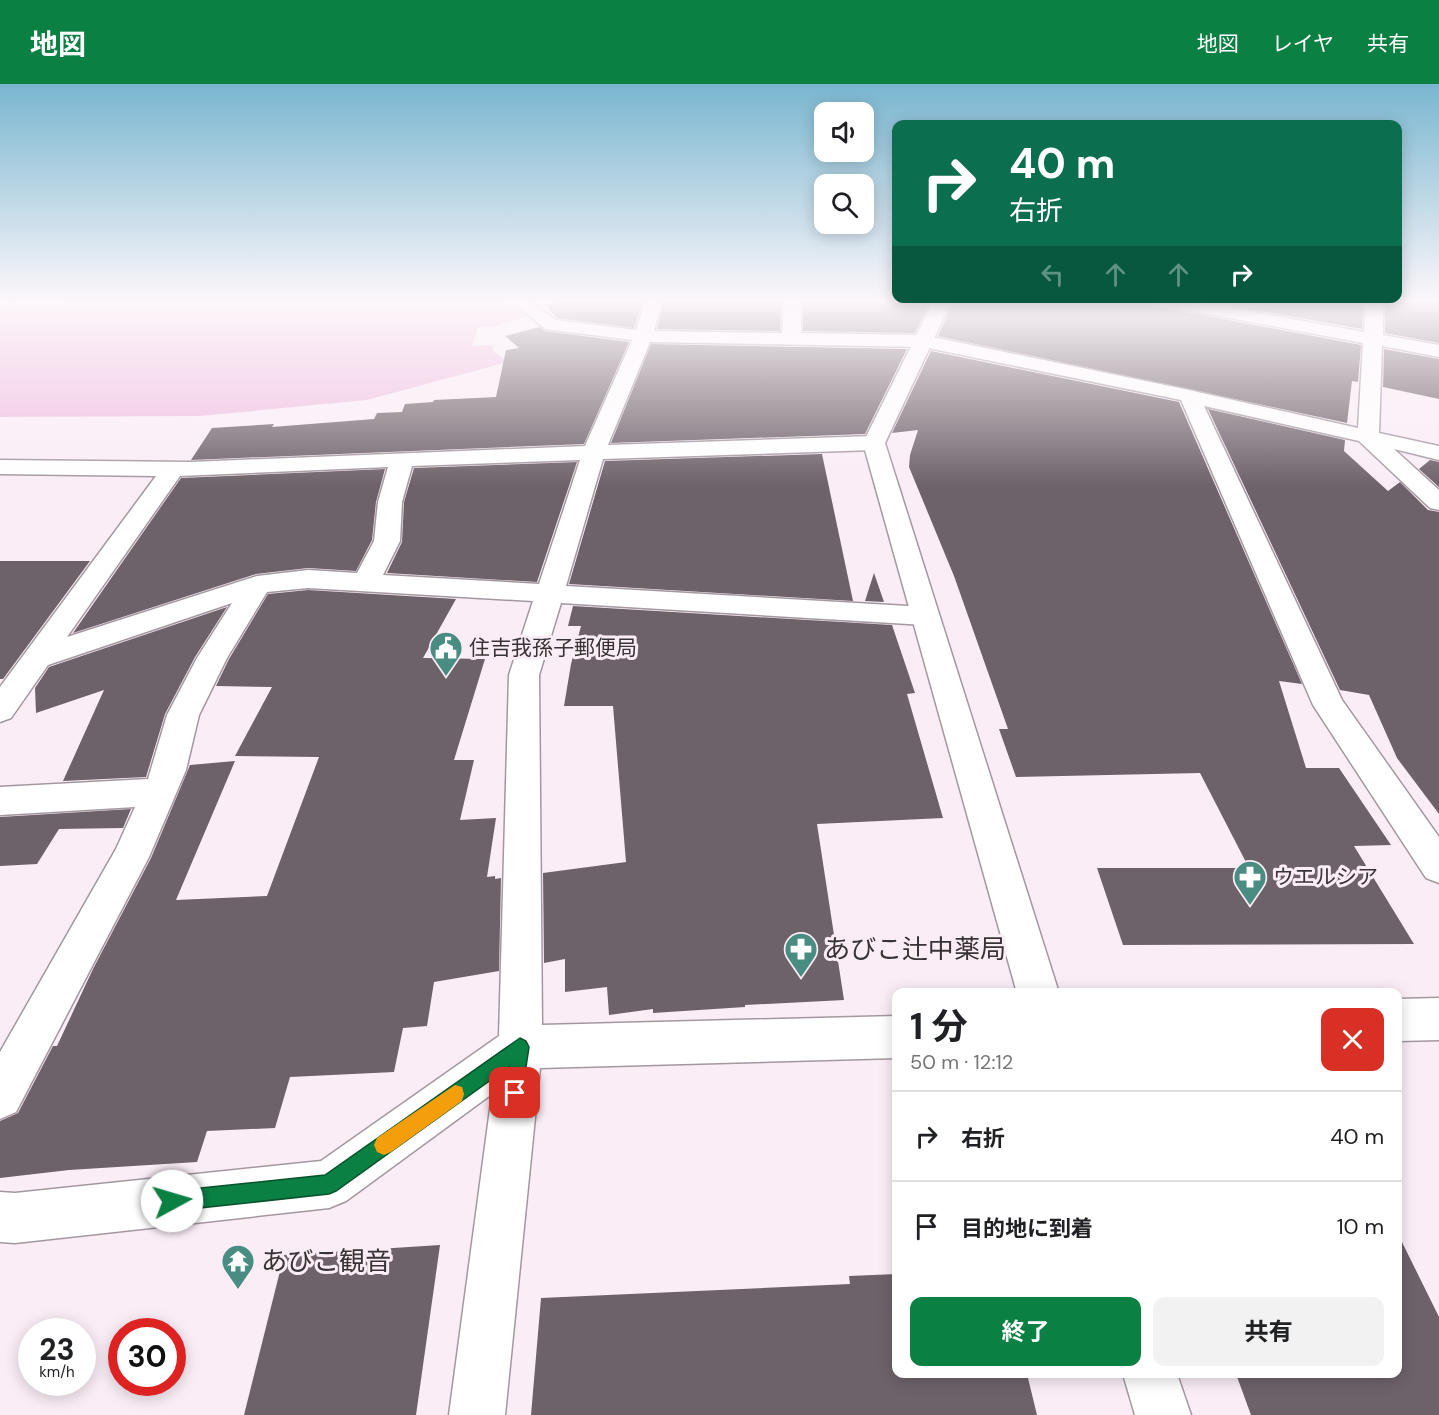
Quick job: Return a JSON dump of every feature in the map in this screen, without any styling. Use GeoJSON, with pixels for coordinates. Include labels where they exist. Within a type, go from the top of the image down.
{"type":"FeatureCollection","features":[{"type":"Feature","properties":{"kind":"street"},"geometry":{"type":"LineString","coordinates":[[477,1415],[520,1047],[524,675],[594,452],[632,362]]}},
{"type":"Feature","properties":{"kind":"street"},"geometry":{"type":"LineString","coordinates":[[913,362],[874,443],[1037,988]]}},
{"type":"Feature","properties":{"kind":"street"},"geometry":{"type":"LineString","coordinates":[[1025,362],[1189,396],[1439,453]]}},
{"type":"Feature","properties":{"kind":"street"},"geometry":{"type":"LineString","coordinates":[[1371,362],[1368,438],[1439,503]]}},
{"type":"Feature","properties":{"kind":"street"},"geometry":{"type":"LineString","coordinates":[[1189,396],[1329,705],[1439,867]]}},
{"type":"Feature","properties":{"kind":"street"},"geometry":{"type":"LineString","coordinates":[[0,467],[173,469],[874,443]]}},
{"type":"Feature","properties":{"kind":"street"},"geometry":{"type":"LineString","coordinates":[[365,583],[387,541],[390,502],[402,459]]}},
{"type":"Feature","properties":{"kind":"street"},"geometry":{"type":"LineString","coordinates":[[0,710],[173,469]]}},
{"type":"Feature","properties":{"kind":"street"},"geometry":{"type":"LineString","coordinates":[[37,658],[257,585],[308,579],[925,616]]}},
{"type":"Feature","properties":{"kind":"street"},"geometry":{"type":"LineString","coordinates":[[0,1096],[131,857],[169,770],[183,715],[212,658],[257,585]]}},
{"type":"Feature","properties":{"kind":"street"},"geometry":{"type":"LineString","coordinates":[[0,801],[159,792]]}},
{"type":"Feature","properties":{"kind":"street"},"geometry":{"type":"LineString","coordinates":[[1402,1020],[1439,1019]]}},
{"type":"Feature","properties":{"kind":"street"},"geometry":{"type":"LineString","coordinates":[[0,1217],[15,1218],[329,1184],[520,1047],[892,1037]]}},
{"type":"Feature","properties":{"kind":"street"},"geometry":{"type":"LineString","coordinates":[[1151,1378],[1163,1415]]}},
{"type":"Feature","properties":{"kind":"shaded area"},"geometry":{"type":"Polygon","coordinates":[[[0,362],[508,362],[367,400],[200,416],[0,417],[0,362]]]}},
{"type":"Feature","properties":{"kind":"building"},"geometry":{"type":"Polygon","coordinates":[[[503,362],[620,362],[584,444],[191,460],[212,428],[274,424],[272,427],[374,419],[377,413],[402,412],[405,404],[496,397],[503,362]]]}},
{"type":"Feature","properties":{"kind":"building"},"geometry":{"type":"Polygon","coordinates":[[[644,362],[901,362],[865,434],[611,443],[644,362]]]}},
{"type":"Feature","properties":{"kind":"building"},"geometry":{"type":"Polygon","coordinates":[[[926,362],[985,362],[1179,402],[1302,684],[1279,681],[1306,768],[1339,768],[1391,845],[1354,846],[1414,944],[1123,945],[1097,868],[1249,868],[1200,773],[1016,777],[999,729],[1008,729],[954,576],[909,467],[910,455],[918,430],[892,433],[926,362]]]}},
{"type":"Feature","properties":{"kind":"building"},"geometry":{"type":"Polygon","coordinates":[[[1061,362],[1360,362],[1358,382],[1352,381],[1347,423],[1061,362]]]}},
{"type":"Feature","properties":{"kind":"building"},"geometry":{"type":"Polygon","coordinates":[[[1384,362],[1439,362],[1439,399],[1383,387],[1384,362]]]}},
{"type":"Feature","properties":{"kind":"building"},"geometry":{"type":"Polygon","coordinates":[[[1208,409],[1345,440],[1344,451],[1388,491],[1400,482],[1428,510],[1439,512],[1439,814],[1397,758],[1369,695],[1340,690],[1208,409]]]}},
{"type":"Feature","properties":{"kind":"building"},"geometry":{"type":"Polygon","coordinates":[[[822,454],[853,601],[569,584],[605,461],[822,454]]]}},
{"type":"Feature","properties":{"kind":"building"},"geometry":{"type":"Polygon","coordinates":[[[1430,460],[1439,462],[1439,487],[1419,469],[1430,460]]]}},
{"type":"Feature","properties":{"kind":"building"},"geometry":{"type":"Polygon","coordinates":[[[577,462],[537,582],[387,573],[402,542],[404,502],[414,468],[577,462]]]}},
{"type":"Feature","properties":{"kind":"building"},"geometry":{"type":"Polygon","coordinates":[[[385,469],[376,502],[372,540],[356,571],[308,568],[256,574],[73,633],[181,478],[385,469]]]}},
{"type":"Feature","properties":{"kind":"building"},"geometry":{"type":"Polygon","coordinates":[[[0,561],[90,561],[3,679],[0,679],[0,561]]]}},
{"type":"Feature","properties":{"kind":"building"},"geometry":{"type":"Polygon","coordinates":[[[874,573],[884,602],[865,601],[874,573]]]}},
{"type":"Feature","properties":{"kind":"building"},"geometry":{"type":"Polygon","coordinates":[[[308,590],[456,599],[423,658],[485,659],[454,760],[474,760],[460,820],[496,818],[487,877],[501,878],[499,971],[434,982],[427,1026],[403,1028],[394,1072],[290,1077],[275,1128],[207,1131],[197,1162],[69,1170],[0,1178],[0,1121],[18,1113],[53,1046],[57,1046],[93,969],[151,858],[190,765],[235,761],[176,900],[267,896],[319,757],[235,756],[272,687],[216,686],[229,659],[268,594],[308,590]]]}},
{"type":"Feature","properties":{"kind":"building"},"geometry":{"type":"Polygon","coordinates":[[[573,606],[892,625],[915,693],[907,694],[943,818],[817,824],[844,1000],[653,1013],[653,1009],[609,1015],[607,987],[565,992],[565,959],[544,963],[543,873],[626,862],[613,706],[564,706],[571,664],[581,626],[568,626],[573,606]]]}},
{"type":"Feature","properties":{"kind":"building"},"geometry":{"type":"Polygon","coordinates":[[[227,607],[195,657],[165,714],[146,777],[63,781],[104,690],[36,713],[35,688],[49,667],[227,607]]]}},
{"type":"Feature","properties":{"kind":"building"},"geometry":{"type":"Polygon","coordinates":[[[131,809],[123,828],[59,829],[37,864],[0,866],[0,817],[131,809]]]}},
{"type":"Feature","properties":{"kind":"building"},"geometry":{"type":"Polygon","coordinates":[[[1402,1242],[1439,1317],[1439,1415],[1251,1415],[1237,1378],[1402,1378],[1402,1242]]]}},
{"type":"Feature","properties":{"kind":"building"},"geometry":{"type":"Polygon","coordinates":[[[440,1245],[416,1415],[244,1415],[284,1255],[440,1245]]]}},
{"type":"Feature","properties":{"kind":"building"},"geometry":{"type":"Polygon","coordinates":[[[892,1274],[892,1378],[1028,1378],[1037,1415],[531,1415],[541,1298],[850,1284],[849,1276],[892,1274]]]}},
{"type":"Feature","properties":{"kind":"slow traffic"},"geometry":{"type":"LineString","coordinates":[[384,1145],[455,1094]]}},
{"type":"Feature","properties":{"kind":"place","name":"住吉我孫子郵便局"},"geometry":{"type":"Point","coordinates":[446,677]}},
{"type":"Feature","properties":{"kind":"place","name":"ウエルシア"},"geometry":{"type":"Point","coordinates":[1250,906]}},
{"type":"Feature","properties":{"kind":"place","name":"あびこ辻中薬局"},"geometry":{"type":"Point","coordinates":[801,978]}},
{"type":"Feature","properties":{"kind":"place","name":"あびこ観音"},"geometry":{"type":"Point","coordinates":[238,1290]}},
{"type":"Feature","properties":{"kind":"route"},"geometry":{"type":"LineString","coordinates":[[172,1201],[329,1184],[520,1047],[515,1093]]}}]}
